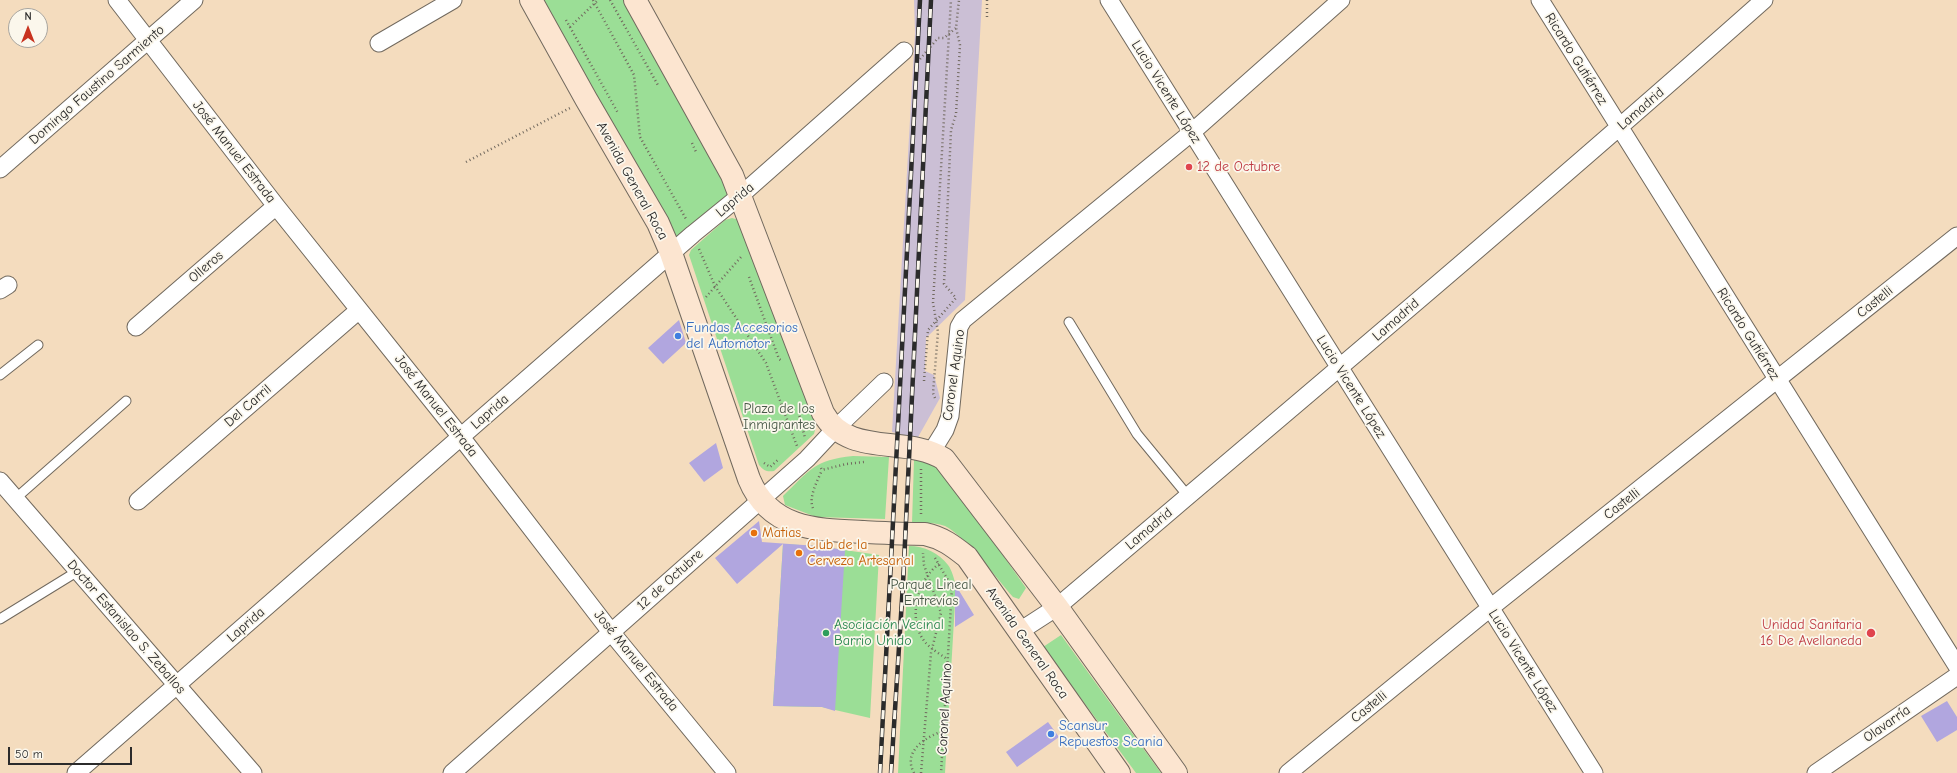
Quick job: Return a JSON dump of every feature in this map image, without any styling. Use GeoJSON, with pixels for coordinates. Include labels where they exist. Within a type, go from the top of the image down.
{"type":"FeatureCollection","features":[{"type":"Feature","properties":{"kind":"main road","name":"Avenida General Roca"},"geometry":{"type":"LineString","coordinates":[[532,0],[586,99],[658,223],[671,254],[749,479],[760,500],[787,521],[806,528],[922,534],[939,538],[951,544],[967,557],[1119,773]]}},
{"type":"Feature","properties":{"kind":"main road"},"geometry":{"type":"LineString","coordinates":[[635,0],[741,195],[823,413],[828,422],[835,429],[850,437],[871,443],[928,450],[944,459],[1057,607],[1176,773]]}},
{"type":"Feature","properties":{"kind":"street","name":"José Manuel Estrada"},"geometry":{"type":"LineString","coordinates":[[117,0],[276,206],[461,437],[611,632],[727,773]]}},
{"type":"Feature","properties":{"kind":"street","name":"Domingo Faustino Sarmiento"},"geometry":{"type":"LineString","coordinates":[[0,169],[194,0]]}},
{"type":"Feature","properties":{"kind":"street"},"geometry":{"type":"LineString","coordinates":[[379,43],[453,0]]}},
{"type":"Feature","properties":{"kind":"street","name":"Lucio Vicente López"},"geometry":{"type":"LineString","coordinates":[[1109,0],[1489,609],[1594,773]]}},
{"type":"Feature","properties":{"kind":"street"},"geometry":{"type":"LineString","coordinates":[[1191,133],[1341,0]]}},
{"type":"Feature","properties":{"kind":"street","name":"Ricardo Gutiérrez"},"geometry":{"type":"LineString","coordinates":[[1540,0],[1777,381],[1957,666]]}},
{"type":"Feature","properties":{"kind":"street","name":"Lamadrid"},"geometry":{"type":"LineString","coordinates":[[1020,631],[1057,607],[1340,368],[1619,128],[1764,0]]}},
{"type":"Feature","properties":{"kind":"street","name":"Laprida"},"geometry":{"type":"LineString","coordinates":[[76,773],[671,254],[741,195],[904,51]]}},
{"type":"Feature","properties":{"kind":"street","name":"Coronel Aquino"},"geometry":{"type":"LineString","coordinates":[[928,450],[945,430],[950,416],[959,328],[963,320],[1191,133]]}},
{"type":"Feature","properties":{"kind":"street","name":"Olleros"},"geometry":{"type":"LineString","coordinates":[[136,327],[276,206]]}},
{"type":"Feature","properties":{"kind":"street","name":"Castelli"},"geometry":{"type":"LineString","coordinates":[[1288,773],[1489,609],[1777,381],[1957,236]]}},
{"type":"Feature","properties":{"kind":"street","name":"Del Carril"},"geometry":{"type":"LineString","coordinates":[[138,501],[359,310]]}},
{"type":"Feature","properties":{"kind":"street","name":"12 de Octubre"},"geometry":{"type":"LineString","coordinates":[[452,773],[807,459],[835,429],[884,382]]}},
{"type":"Feature","properties":{"kind":"street","name":"Doctor Estanislao S. Zeballos"},"geometry":{"type":"LineString","coordinates":[[0,481],[253,773]]}},
{"type":"Feature","properties":{"kind":"street","name":"Olavarría"},"geometry":{"type":"LineString","coordinates":[[1816,773],[1957,676]]}},
{"type":"Feature","properties":{"kind":"lane"},"geometry":{"type":"LineString","coordinates":[[1069,322],[1136,434],[1188,496]]}},
{"type":"Feature","properties":{"kind":"lane"},"geometry":{"type":"LineString","coordinates":[[0,375],[38,345]]}},
{"type":"Feature","properties":{"kind":"lane"},"geometry":{"type":"LineString","coordinates":[[15,499],[126,401]]}},
{"type":"Feature","properties":{"kind":"lane"},"geometry":{"type":"LineString","coordinates":[[0,619],[78,572]]}},
{"type":"Feature","properties":{"kind":"path"},"geometry":{"type":"LineString","coordinates":[[570,27],[598,0]]}},
{"type":"Feature","properties":{"kind":"path"},"geometry":{"type":"LineString","coordinates":[[610,0],[661,90]]}},
{"type":"Feature","properties":{"kind":"path"},"geometry":{"type":"LineString","coordinates":[[935,400],[933,393],[938,332],[933,303],[951,0]]}},
{"type":"Feature","properties":{"kind":"path"},"geometry":{"type":"LineString","coordinates":[[924,381],[928,330],[956,298],[944,284],[951,130],[957,107],[960,44],[956,28],[959,0]]}},
{"type":"Feature","properties":{"kind":"path"},"geometry":{"type":"LineString","coordinates":[[987,0],[987,17]]}},
{"type":"Feature","properties":{"kind":"path"},"geometry":{"type":"LineString","coordinates":[[562,13],[619,115]]}},
{"type":"Feature","properties":{"kind":"path"},"geometry":{"type":"LineString","coordinates":[[917,62],[938,38],[944,38],[956,28]]}},
{"type":"Feature","properties":{"kind":"path"},"geometry":{"type":"LineString","coordinates":[[466,162],[586,99]]}},
{"type":"Feature","properties":{"kind":"path"},"geometry":{"type":"LineString","coordinates":[[692,141],[692,146],[696,153]]}},
{"type":"Feature","properties":{"kind":"path"},"geometry":{"type":"LineString","coordinates":[[682,223],[692,215]]}},
{"type":"Feature","properties":{"kind":"path"},"geometry":{"type":"LineString","coordinates":[[696,254],[706,246]]}},
{"type":"Feature","properties":{"kind":"path"},"geometry":{"type":"LineString","coordinates":[[739,251],[744,265]]}},
{"type":"Feature","properties":{"kind":"path"},"geometry":{"type":"LineString","coordinates":[[706,296],[741,257]]}},
{"type":"Feature","properties":{"kind":"path"},"geometry":{"type":"LineString","coordinates":[[747,272],[779,359],[784,363]]}},
{"type":"Feature","properties":{"kind":"path"},"geometry":{"type":"LineString","coordinates":[[704,290],[708,304]]}},
{"type":"Feature","properties":{"kind":"path"},"geometry":{"type":"LineString","coordinates":[[791,449],[805,438],[799,414],[800,404]]}},
{"type":"Feature","properties":{"kind":"path"},"geometry":{"type":"LineString","coordinates":[[922,773],[932,648],[942,613],[924,565],[921,463],[928,450]]}},
{"type":"Feature","properties":{"kind":"path"},"geometry":{"type":"LineString","coordinates":[[760,460],[770,467],[781,458]]}},
{"type":"Feature","properties":{"kind":"path","name":"Coronel Aquino"},"geometry":{"type":"LineString","coordinates":[[933,554],[952,587],[941,773]]}},
{"type":"Feature","properties":{"kind":"path"},"geometry":{"type":"LineString","coordinates":[[938,564],[928,574],[920,589],[916,610],[920,632],[925,642],[947,659]]}},
{"type":"Feature","properties":{"kind":"path"},"geometry":{"type":"LineString","coordinates":[[914,773],[910,760],[914,750],[924,740],[943,731]]}},
{"type":"Feature","properties":{"kind":"shaded area"},"geometry":{"type":"Polygon","coordinates":[[[914,0],[982,0],[965,300],[926,338],[925,371],[934,375],[940,398],[917,439],[892,432],[915,33],[914,0]]]}},
{"type":"Feature","properties":{"kind":"green space"},"geometry":{"type":"Polygon","coordinates":[[[531,0],[635,0],[741,195],[671,253],[531,0]]]}},
{"type":"Feature","properties":{"kind":"green space","name":"Plaza de los Inmigrantes"},"geometry":{"type":"Polygon","coordinates":[[[732,218],[739,220],[815,418],[816,426],[814,434],[774,471],[766,471],[759,465],[689,255],[691,250],[725,220],[732,218]]]}},
{"type":"Feature","properties":{"kind":"green space"},"geometry":{"type":"Polygon","coordinates":[[[853,456],[889,457],[885,519],[816,517],[785,505],[783,496],[807,473],[829,460],[853,456]]]}},
{"type":"Feature","properties":{"kind":"green space"},"geometry":{"type":"Polygon","coordinates":[[[927,459],[940,466],[1026,588],[1019,599],[1013,597],[971,548],[953,531],[945,526],[937,524],[912,523],[914,460],[927,459]]]}},
{"type":"Feature","properties":{"kind":"green space","name":"Asociación Vecinal Barrio Unido"},"geometry":{"type":"Polygon","coordinates":[[[783,544],[817,546],[879,555],[870,718],[822,707],[773,706],[783,544]]]}},
{"type":"Feature","properties":{"kind":"green space","name":"Parque Lineal Entrevías"},"geometry":{"type":"Polygon","coordinates":[[[909,546],[926,549],[940,557],[949,567],[956,586],[945,773],[898,773],[909,546]]]}},
{"type":"Feature","properties":{"kind":"green space"},"geometry":{"type":"Polygon","coordinates":[[[1061,635],[1161,773],[1136,773],[1043,647],[1061,635]]]}},
{"type":"Feature","properties":{"kind":"building"},"geometry":{"type":"Polygon","coordinates":[[[679,320],[686,343],[663,364],[648,348],[679,320]]]}},
{"type":"Feature","properties":{"kind":"building"},"geometry":{"type":"Polygon","coordinates":[[[716,443],[723,468],[704,482],[689,463],[716,443]]]}},
{"type":"Feature","properties":{"kind":"building","name":"Asociación Vecinal Barrio Unido"},"geometry":{"type":"Polygon","coordinates":[[[759,521],[762,542],[817,546],[845,550],[835,711],[822,707],[773,706],[783,544],[737,584],[715,558],[759,521]]]}},
{"type":"Feature","properties":{"kind":"building"},"geometry":{"type":"Polygon","coordinates":[[[955,584],[974,615],[955,627],[955,584]]]}},
{"type":"Feature","properties":{"kind":"building"},"geometry":{"type":"Polygon","coordinates":[[[1947,701],[1957,717],[1957,730],[1937,742],[1921,716],[1947,701]]]}},
{"type":"Feature","properties":{"kind":"building"},"geometry":{"type":"Polygon","coordinates":[[[1048,722],[1059,737],[1017,767],[1006,752],[1048,722]]]}},
{"type":"Feature","properties":{"kind":"railway"},"geometry":{"type":"LineString","coordinates":[[880,773],[920,0]]}},
{"type":"Feature","properties":{"kind":"railway"},"geometry":{"type":"LineString","coordinates":[[891,773],[903,584],[931,0]]}},
{"type":"Feature","properties":{"kind":"place","name":"12 de Octubre"},"geometry":{"type":"Point","coordinates":[1189,167]}},
{"type":"Feature","properties":{"kind":"place","name":"Fundas Accesorios del Automotor"},"geometry":{"type":"Point","coordinates":[678,336]}},
{"type":"Feature","properties":{"kind":"place","name":"Matias"},"geometry":{"type":"Point","coordinates":[754,533]}},
{"type":"Feature","properties":{"kind":"place","name":"Club de la Cerveza Artesanal"},"geometry":{"type":"Point","coordinates":[799,553]}},
{"type":"Feature","properties":{"kind":"place","name":"Asociación Vecinal Barrio Unido"},"geometry":{"type":"Point","coordinates":[826,633]}},
{"type":"Feature","properties":{"kind":"place","name":"Unidad Sanitaria 16 De Avellaneda"},"geometry":{"type":"Point","coordinates":[1871,633]}},
{"type":"Feature","properties":{"kind":"place","name":"Scansur Repuestos Scania"},"geometry":{"type":"Point","coordinates":[1051,734]}}]}
